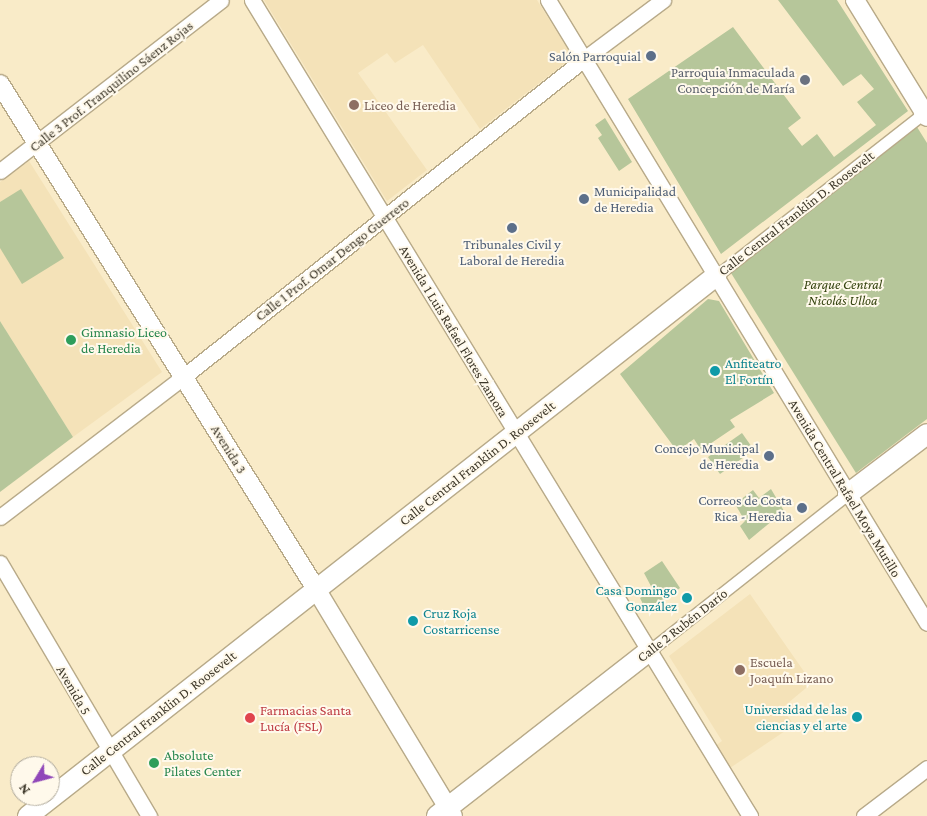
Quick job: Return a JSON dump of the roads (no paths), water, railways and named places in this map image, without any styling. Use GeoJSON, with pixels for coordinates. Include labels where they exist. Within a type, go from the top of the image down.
{"type":"FeatureCollection","features":[{"type":"Feature","properties":{"kind":"main road","name":"Calle Central Franklin D. Roosevelt"},"geometry":{"type":"LineString","coordinates":[[28,816],[109,750],[716,276]]}},
{"type":"Feature","properties":{"kind":"main road","name":"Calle 2 Rubén Darío"},"geometry":{"type":"LineString","coordinates":[[848,494],[927,434]]}},
{"type":"Feature","properties":{"kind":"main road","name":"Calle 2 Rubén Darío"},"geometry":{"type":"LineString","coordinates":[[446,813],[649,651]]}},
{"type":"Feature","properties":{"kind":"street","name":"Calle 3 Prof. Tranquilino Sáenz Rojas"},"geometry":{"type":"LineString","coordinates":[[0,171],[221,0]]}},
{"type":"Feature","properties":{"kind":"street","name":"Avenida 1 Luis Rafael Flores Zamora"},"geometry":{"type":"LineString","coordinates":[[252,0],[750,816]]}},
{"type":"Feature","properties":{"kind":"street","name":"Avenida Central Rafael Moya Murillo"},"geometry":{"type":"LineString","coordinates":[[548,0],[927,623]]}},
{"type":"Feature","properties":{"kind":"street","name":"Calle 1 Prof. Omar Dengo Guerrero"},"geometry":{"type":"LineString","coordinates":[[0,517],[385,218],[584,59],[663,0]]}},
{"type":"Feature","properties":{"kind":"street"},"geometry":{"type":"LineString","coordinates":[[855,0],[926,114]]}},
{"type":"Feature","properties":{"kind":"street","name":"Avenida 3"},"geometry":{"type":"LineString","coordinates":[[0,84],[316,589],[446,813]]}},
{"type":"Feature","properties":{"kind":"street","name":"Calle Central Franklin D. Roosevelt"},"geometry":{"type":"LineString","coordinates":[[716,276],[926,114]]}},
{"type":"Feature","properties":{"kind":"street","name":"Calle 2 Rubén Darío"},"geometry":{"type":"LineString","coordinates":[[649,651],[848,494]]}},
{"type":"Feature","properties":{"kind":"street","name":"Avenida 5"},"geometry":{"type":"LineString","coordinates":[[0,563],[149,816]]}},
{"type":"Feature","properties":{"kind":"street"},"geometry":{"type":"LineString","coordinates":[[864,816],[927,768]]}},
{"type":"Feature","properties":{"kind":"place","name":"Salón Parroquial"},"geometry":{"type":"Point","coordinates":[651,56]}},
{"type":"Feature","properties":{"kind":"place","name":"Parroquia Inmaculada Concepción de María"},"geometry":{"type":"Point","coordinates":[805,80]}},
{"type":"Feature","properties":{"kind":"place","name":"Liceo de Heredia"},"geometry":{"type":"Point","coordinates":[354,105]}},
{"type":"Feature","properties":{"kind":"place","name":"Municipalidad de Heredia"},"geometry":{"type":"Point","coordinates":[584,199]}},
{"type":"Feature","properties":{"kind":"place","name":"Tribunales Civil y Laboral de Heredia"},"geometry":{"type":"Point","coordinates":[512,228]}},
{"type":"Feature","properties":{"kind":"place","name":"Gimnasio Liceo de Heredia"},"geometry":{"type":"Point","coordinates":[71,340]}},
{"type":"Feature","properties":{"kind":"place","name":"Anfiteatro El Fortín"},"geometry":{"type":"Point","coordinates":[715,371]}},
{"type":"Feature","properties":{"kind":"place","name":"Concejo Municipal de Heredia"},"geometry":{"type":"Point","coordinates":[769,456]}},
{"type":"Feature","properties":{"kind":"place","name":"Correos de Costa Rica - Heredia"},"geometry":{"type":"Point","coordinates":[802,508]}},
{"type":"Feature","properties":{"kind":"place","name":"Casa Domingo González"},"geometry":{"type":"Point","coordinates":[687,598]}},
{"type":"Feature","properties":{"kind":"place","name":"Cruz Roja Costarricense"},"geometry":{"type":"Point","coordinates":[413,621]}},
{"type":"Feature","properties":{"kind":"place","name":"Escuela Joaquín Lizano"},"geometry":{"type":"Point","coordinates":[740,670]}},
{"type":"Feature","properties":{"kind":"place","name":"Universidad de las ciencias y el arte"},"geometry":{"type":"Point","coordinates":[857,717]}},
{"type":"Feature","properties":{"kind":"place","name":"Farmacias Santa Lucía (FSL)"},"geometry":{"type":"Point","coordinates":[250,718]}},
{"type":"Feature","properties":{"kind":"place","name":"Absolute Pilates Center"},"geometry":{"type":"Point","coordinates":[154,763]}},
{"type":"Feature","properties":{"kind":"park label","name":"Parque Central Nicolás Ulloa"},"geometry":{"type":"Point","coordinates":[843,292]}}]}
